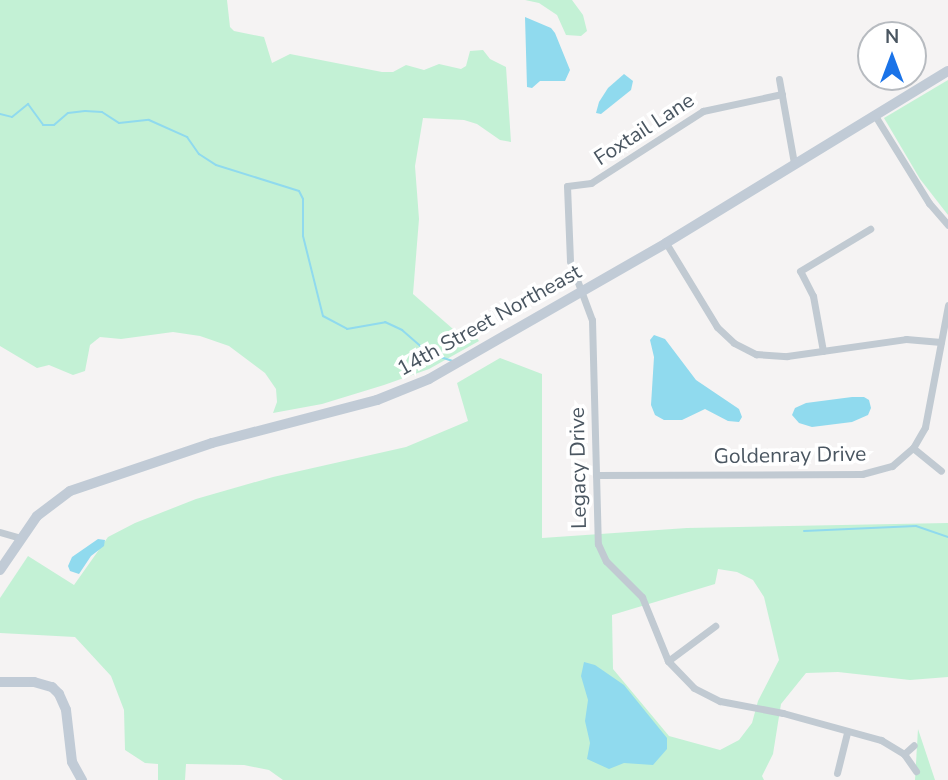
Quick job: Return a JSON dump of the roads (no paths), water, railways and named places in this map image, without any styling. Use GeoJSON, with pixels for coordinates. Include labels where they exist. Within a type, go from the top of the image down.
{"type":"FeatureCollection","features":[{"type":"Feature","properties":{"kind":"street","name":"14th Street Northeast"},"geometry":{"type":"LineString","coordinates":[[0,570],[37,516],[70,491],[212,443],[397,393],[453,367],[579,290],[666,243],[948,71]]}},
{"type":"Feature","properties":{"kind":"street"},"geometry":{"type":"LineString","coordinates":[[779,79],[794,163]]}},
{"type":"Feature","properties":{"kind":"street","name":"Foxtail Lane"},"geometry":{"type":"LineString","coordinates":[[567,186],[591,183],[703,111],[782,94]]}},
{"type":"Feature","properties":{"kind":"street"},"geometry":{"type":"LineString","coordinates":[[874,114],[929,203],[948,225]]}},
{"type":"Feature","properties":{"kind":"street","name":"Legacy Drive"},"geometry":{"type":"LineString","coordinates":[[567,186],[568,254],[592,320],[596,526],[601,552],[648,606],[668,661],[683,680],[710,698],[783,713],[881,740],[904,754],[916,771]]}},
{"type":"Feature","properties":{"kind":"street"},"geometry":{"type":"LineString","coordinates":[[823,351],[813,296],[800,271],[870,229]]}},
{"type":"Feature","properties":{"kind":"street"},"geometry":{"type":"LineString","coordinates":[[666,243],[717,327],[738,346],[756,354],[777,357],[906,339],[941,342]]}},
{"type":"Feature","properties":{"kind":"street"},"geometry":{"type":"LineString","coordinates":[[941,471],[913,448],[925,426],[948,305]]}},
{"type":"Feature","properties":{"kind":"street","name":"Goldenray Drive"},"geometry":{"type":"LineString","coordinates":[[596,475],[862,474],[892,466],[913,448]]}},
{"type":"Feature","properties":{"kind":"street"},"geometry":{"type":"LineString","coordinates":[[0,532],[21,538]]}},
{"type":"Feature","properties":{"kind":"street"},"geometry":{"type":"LineString","coordinates":[[668,661],[715,626]]}},
{"type":"Feature","properties":{"kind":"street"},"geometry":{"type":"LineString","coordinates":[[0,683],[34,682],[52,687],[59,694],[66,710],[72,762],[82,780]]}},
{"type":"Feature","properties":{"kind":"street"},"geometry":{"type":"LineString","coordinates":[[837,773],[848,733]]}},
{"type":"Feature","properties":{"kind":"street"},"geometry":{"type":"LineString","coordinates":[[904,754],[914,745]]}},
{"type":"Feature","properties":{"kind":"water"},"geometry":{"type":"Polygon","coordinates":[[[525,17],[551,28],[555,33],[570,70],[565,81],[540,81],[532,88],[527,87],[525,17]]]}},
{"type":"Feature","properties":{"kind":"water"},"geometry":{"type":"Polygon","coordinates":[[[624,74],[633,81],[631,90],[601,114],[596,113],[608,88],[624,74]]]}},
{"type":"Feature","properties":{"kind":"water"},"geometry":{"type":"Polygon","coordinates":[[[654,335],[665,339],[696,380],[739,409],[742,417],[739,422],[728,421],[705,409],[682,420],[664,420],[655,415],[651,405],[654,357],[650,340],[654,335]]]}},
{"type":"Feature","properties":{"kind":"water"},"geometry":{"type":"Polygon","coordinates":[[[852,397],[869,400],[871,408],[868,415],[852,422],[812,427],[799,423],[792,415],[795,408],[806,403],[852,397]]]}},
{"type":"Feature","properties":{"kind":"water"},"geometry":{"type":"Polygon","coordinates":[[[98,539],[105,540],[104,546],[91,556],[79,574],[70,571],[68,566],[72,557],[98,539]]]}},
{"type":"Feature","properties":{"kind":"water"},"geometry":{"type":"Polygon","coordinates":[[[584,662],[595,665],[624,685],[667,738],[667,749],[653,765],[624,763],[609,769],[587,759],[590,743],[585,721],[588,700],[581,676],[584,662]]]}},
{"type":"Feature","properties":{"kind":"waterway"},"geometry":{"type":"LineString","coordinates":[[0,114],[12,117],[28,104],[43,125],[54,125],[68,113],[85,111],[102,112],[119,123],[149,120],[187,137],[199,154],[216,165],[299,191],[303,199],[303,236],[323,316],[347,329],[385,322],[402,330],[428,353],[453,361]]}},
{"type":"Feature","properties":{"kind":"waterway"},"geometry":{"type":"LineString","coordinates":[[804,531],[916,526],[948,537]]}}]}
